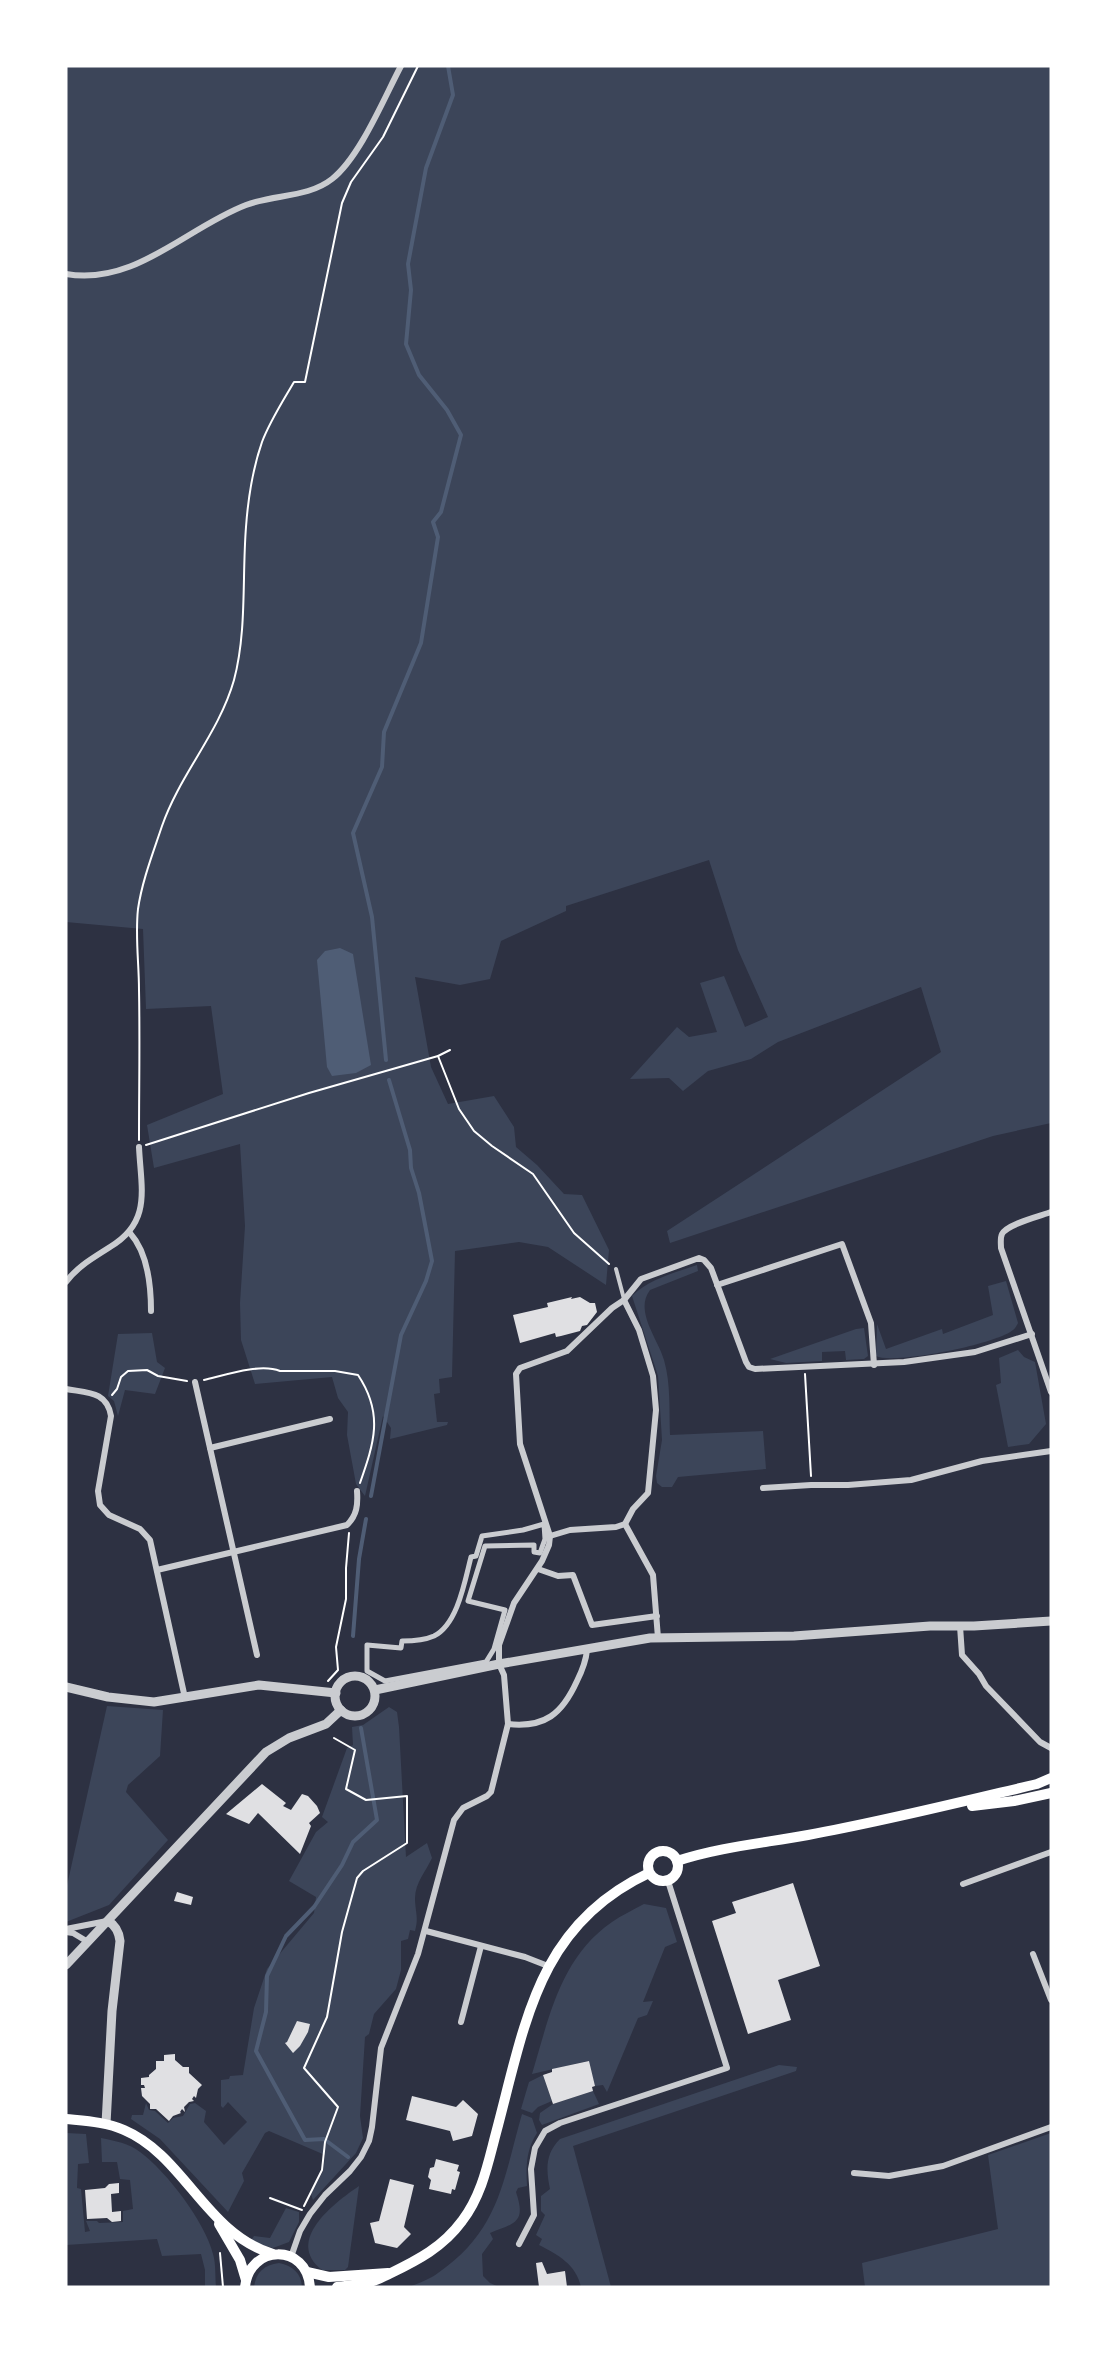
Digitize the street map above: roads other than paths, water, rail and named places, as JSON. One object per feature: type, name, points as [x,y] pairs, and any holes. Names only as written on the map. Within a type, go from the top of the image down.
[{"type":"main road","points":[[677,1861],[709,1852],[927,1811],[1037,1784],[1051,1778]]},
{"type":"main road","points":[[927,1811],[1014,1801],[1051,1793]]},
{"type":"main road","points":[[667,1852],[677,1861],[678,1870],[668,1881],[659,1881],[649,1873],[648,1863],[653,1854],[667,1852]]},
{"type":"main road","points":[[337,2287],[374,2281],[422,2258],[453,2233],[471,2208],[488,2166],[529,2009],[548,1966],[567,1938],[587,1915],[619,1889],[649,1873]]},
{"type":"main road","points":[[66,2120],[106,2124],[125,2130],[145,2141],[166,2160],[212,2214],[243,2241],[273,2254],[291,2257],[307,2272],[329,2277],[391,2273]]},
{"type":"main road","points":[[212,2214],[240,2260],[246,2283]]},
{"type":"main road","points":[[246,2283],[256,2263],[273,2254]]},
{"type":"main road","points":[[307,2272],[310,2287]]},
{"type":"street","points":[[66,274],[94,275],[123,270],[228,212],[270,197],[303,192],[332,180],[352,156],[401,66]]},
{"type":"street","points":[[66,1282],[82,1265],[130,1233],[136,1224],[141,1203],[139,1147]]},
{"type":"street","points":[[1051,1212],[1008,1228],[1002,1233],[1000,1241],[1051,1392]]},
{"type":"street","points":[[130,1233],[144,1254],[151,1311]]},
{"type":"street","points":[[717,1285],[842,1244],[871,1323],[874,1365]]},
{"type":"street","points":[[291,2257],[300,2231],[310,2214],[330,2189],[350,2171],[361,2157],[369,2141],[381,2048],[410,1978],[426,1930],[454,1820],[462,1808],[488,1796],[491,1792],[508,1724],[504,1675],[499,1664],[499,1645],[514,1602],[538,1569],[549,1545],[550,1536],[520,1444],[516,1374],[520,1368],[567,1351],[612,1308],[624,1300],[641,1279],[699,1258],[708,1264],[749,1367],[755,1369],[874,1365],[965,1353],[1032,1334]]},
{"type":"street","points":[[550,1536],[570,1530],[616,1527],[625,1524],[633,1509],[648,1492],[656,1410],[653,1376],[639,1330],[624,1300]]},
{"type":"street","points":[[195,1382],[257,1654]]},
{"type":"street","points":[[66,1389],[97,1395],[106,1401],[111,1416],[98,1491],[100,1504],[110,1515],[146,1534],[150,1540],[185,1698]]},
{"type":"street","points":[[210,1448],[330,1419]]},
{"type":"street","points":[[763,1488],[911,1480],[982,1461],[1051,1451]]},
{"type":"street","points":[[157,1570],[344,1526],[350,1522],[358,1506],[357,1491]]},
{"type":"street","points":[[544,1524],[545,1539],[540,1553],[534,1552],[534,1545],[485,1546],[468,1601],[506,1610],[494,1649],[486,1662],[385,1681],[367,1671],[367,1646],[401,1648],[402,1641],[435,1636],[447,1625],[460,1598],[471,1557],[476,1556],[482,1536],[523,1530],[544,1524]]},
{"type":"street","points":[[625,1524],[653,1575],[658,1638]]},
{"type":"street","points":[[538,1569],[558,1576],[573,1575],[592,1625],[657,1616]]},
{"type":"street","points":[[375,1690],[499,1664],[658,1638],[794,1636],[1051,1621]]},
{"type":"street","points":[[960,1626],[960,1648],[967,1662],[979,1674],[986,1686],[1040,1742],[1051,1748]]},
{"type":"street","points":[[508,1724],[537,1724],[557,1713],[570,1696],[586,1660],[587,1650]]},
{"type":"street","points":[[354,1676],[367,1679],[375,1690],[374,1703],[366,1713],[352,1716],[337,1705],[336,1693],[342,1681],[354,1676]]},
{"type":"street","points":[[66,1686],[108,1697],[154,1702],[259,1685],[274,1685],[307,1692],[336,1693]]},
{"type":"street","points":[[66,1965],[266,1752],[289,1738],[326,1724],[341,1710]]},
{"type":"street","points":[[963,1884],[1051,1852]]},
{"type":"street","points":[[519,2244],[534,2215],[532,2158],[545,2131],[560,2123],[727,2068],[668,1881]]},
{"type":"street","points":[[66,1931],[108,1921],[118,1931],[120,1941],[112,2012],[106,2124]]},
{"type":"street","points":[[426,1930],[525,1957],[548,1966]]},
{"type":"street","points":[[66,1931],[88,1942]]},
{"type":"street","points":[[461,2022],[481,1946]]},
{"type":"street","points":[[1033,1954],[1051,2000]]},
{"type":"street","points":[[854,2173],[889,2176],[943,2166],[1051,2127]]},
{"type":"lane","points":[[616,1269],[624,1300]]},
{"type":"waterway","points":[[386,1060],[372,917],[353,833],[382,767],[384,732],[421,643],[438,537],[433,522],[441,512],[461,435],[447,410],[419,375],[406,344],[411,290],[408,264],[426,168],[453,95],[448,66]]},
{"type":"waterway","points":[[371,1496],[401,1335],[426,1281],[432,1261],[419,1193],[411,1168],[410,1150],[389,1080]]},
{"type":"waterway","points":[[353,1636],[359,1559],[366,1519]]},
{"type":"waterway","points":[[348,2157],[324,2139],[305,2140],[256,2051],[266,2012],[267,1976],[286,1936],[314,1907],[342,1865],[353,1842],[377,1820],[361,1728]]}]
